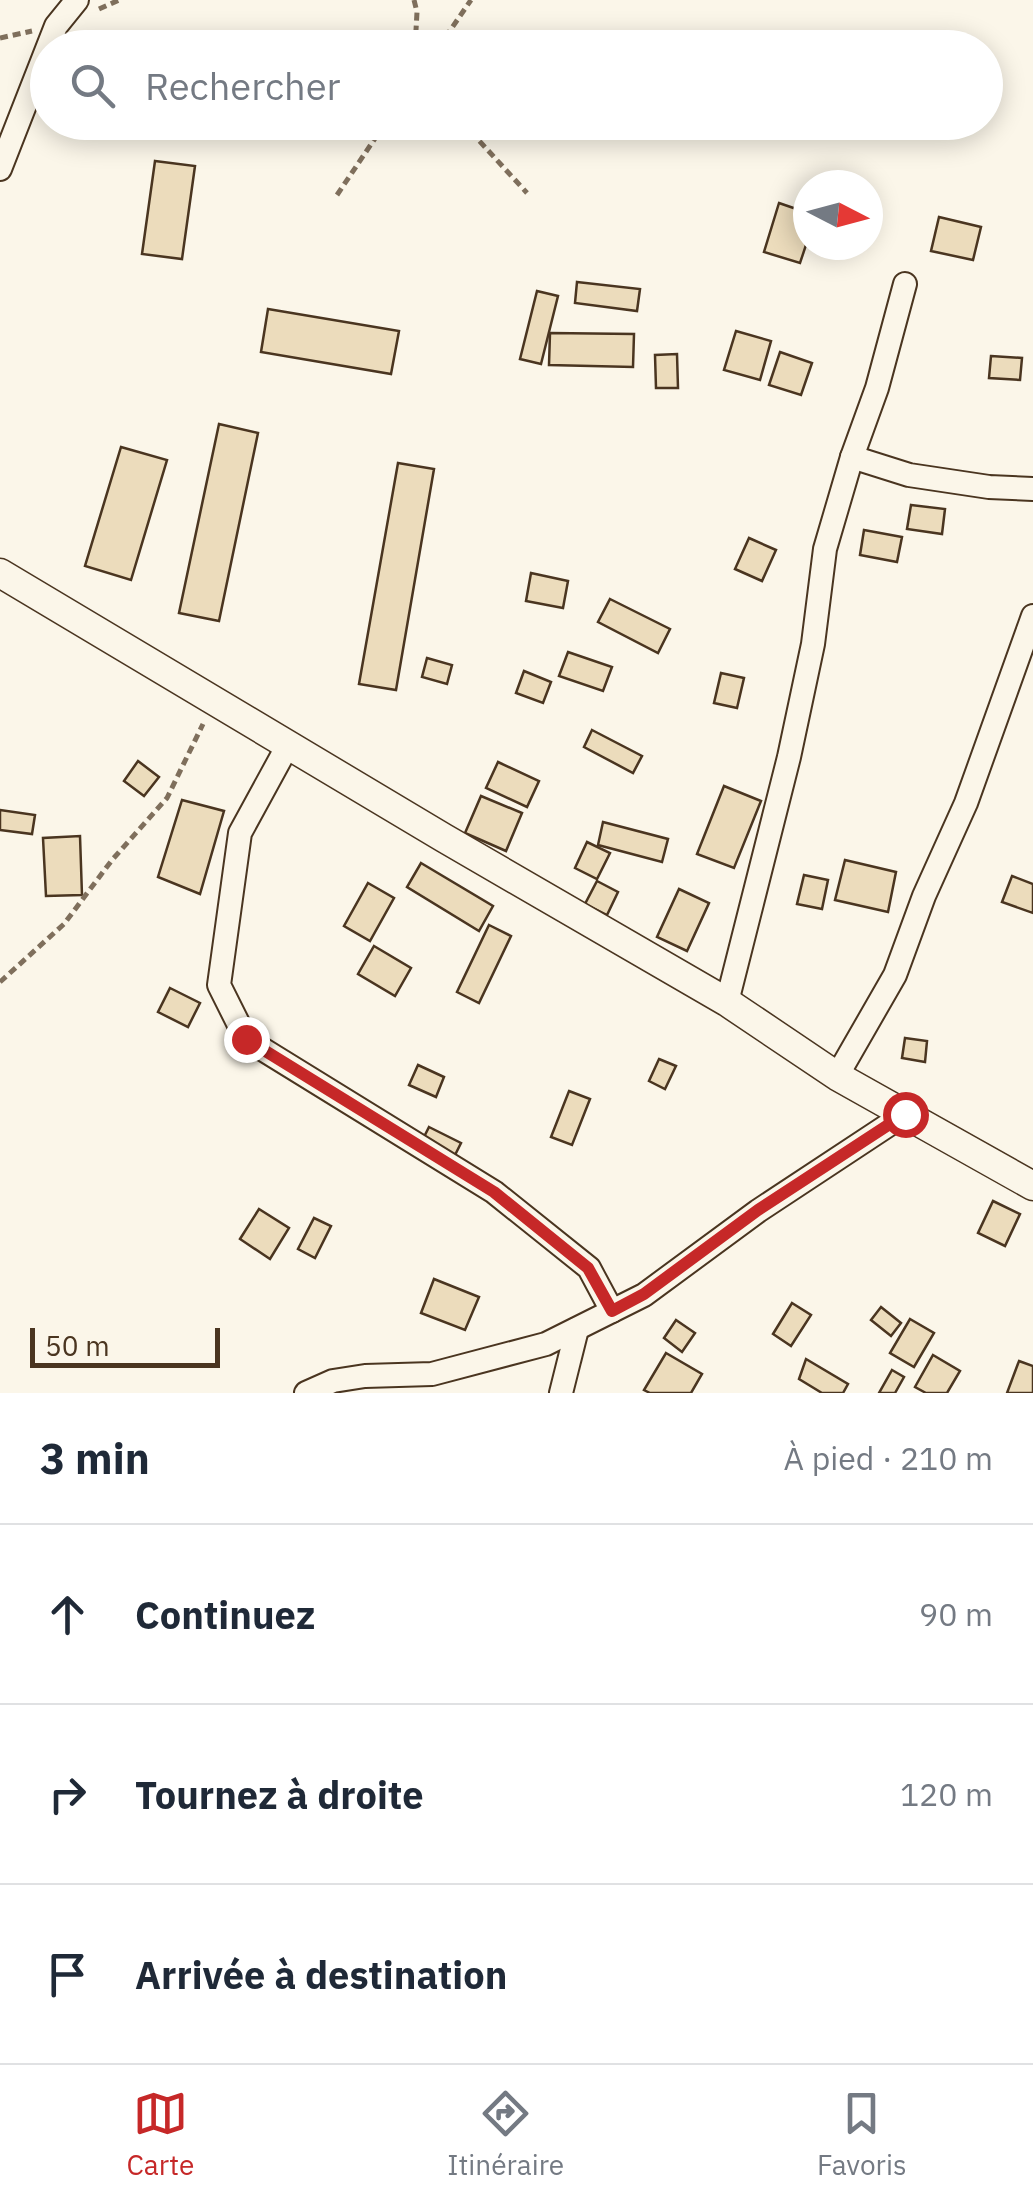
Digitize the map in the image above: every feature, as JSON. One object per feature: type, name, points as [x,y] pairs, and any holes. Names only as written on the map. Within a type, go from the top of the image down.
[{"type":"street","points":[[54,30],[77,0]]},
{"type":"street","points":[[0,169],[30,92]]},
{"type":"street","points":[[727,1002],[789,757],[813,644],[826,549],[905,284]]},
{"type":"street","points":[[852,457],[908,475],[1033,489]]},
{"type":"street","points":[[0,573],[727,1002],[837,1076],[1033,1186]]},
{"type":"street","points":[[837,1076],[895,976],[924,896],[966,803],[1033,616]]},
{"type":"street","points":[[288,745],[240,834],[220,985],[246,1039],[494,1192],[588,1268],[612,1311]]},
{"type":"street","points":[[306,1393],[333,1380],[432,1374],[546,1344],[644,1294],[758,1210],[905,1114]]},
{"type":"street","points":[[561,1393],[577,1329]]},
{"type":"path","points":[[414,0],[416,30]]},
{"type":"path","points":[[451,30],[472,0]]},
{"type":"path","points":[[336,195],[374,140]]},
{"type":"path","points":[[478,140],[527,193]]},
{"type":"path","points":[[0,982],[64,924],[112,860],[167,798],[215,701]]},
{"type":"building","points":[[155,161],[195,166],[182,259],[142,254]]},
{"type":"building","points":[[779,203],[793,208],[793,260],[801,260],[800,263],[764,252]]},
{"type":"building","points":[[939,217],[981,227],[973,260],[931,251]]},
{"type":"building","points":[[577,282],[640,289],[637,311],[575,303]]},
{"type":"building","points":[[537,291],[558,296],[541,364],[520,359]]},
{"type":"building","points":[[268,309],[399,331],[391,374],[261,352]]},
{"type":"building","points":[[736,331],[771,341],[760,380],[724,370]]},
{"type":"building","points":[[550,333],[634,334],[633,367],[549,365]]},
{"type":"building","points":[[780,352],[812,363],[801,395],[769,385]]},
{"type":"building","points":[[677,354],[678,388],[656,388],[655,355]]},
{"type":"building","points":[[991,356],[1022,358],[1020,380],[989,378]]},
{"type":"building","points":[[219,424],[258,433],[219,621],[179,613]]},
{"type":"building","points":[[121,447],[167,460],[131,580],[85,566]]},
{"type":"building","points":[[398,463],[434,469],[396,690],[359,684]]},
{"type":"building","points":[[911,505],[945,509],[942,534],[907,529]]},
{"type":"building","points":[[864,530],[902,537],[897,562],[860,555]]},
{"type":"building","points":[[749,538],[776,550],[762,581],[735,569]]},
{"type":"building","points":[[531,573],[568,581],[563,608],[526,601]]},
{"type":"building","points":[[610,599],[670,629],[658,653],[598,622]]},
{"type":"building","points":[[568,652],[612,667],[603,691],[559,676]]},
{"type":"building","points":[[427,658],[452,665],[447,684],[422,677]]},
{"type":"building","points":[[524,671],[551,682],[543,703],[516,693]]},
{"type":"building","points":[[721,673],[744,678],[737,708],[714,703]]},
{"type":"building","points":[[592,730],[642,756],[633,773],[584,747]]},
{"type":"building","points":[[138,761],[159,777],[144,796],[124,781]]},
{"type":"building","points":[[498,762],[539,781],[527,807],[486,788]]},
{"type":"building","points":[[724,786],[761,801],[734,868],[697,854]]},
{"type":"building","points":[[481,796],[522,813],[506,851],[465,833]]},
{"type":"building","points":[[182,800],[224,811],[200,894],[158,877]]},
{"type":"building","points":[[0,810],[35,815],[32,834],[0,830]]},
{"type":"building","points":[[603,822],[668,839],[662,862],[598,845]]},
{"type":"building","points":[[80,836],[82,895],[46,896],[43,838]]},
{"type":"building","points":[[587,842],[610,853],[597,879],[575,868]]},
{"type":"building","points":[[845,860],[896,872],[888,912],[835,900]]},
{"type":"building","points":[[421,863],[493,906],[479,931],[407,887]]},
{"type":"building","points":[[804,875],[828,880],[822,909],[797,904]]},
{"type":"building","points":[[1012,876],[1033,884],[1033,913],[1002,902]]},
{"type":"building","points":[[597,881],[618,892],[607,915],[585,904]]},
{"type":"building","points":[[368,883],[394,898],[370,941],[344,926]]},
{"type":"building","points":[[679,889],[709,903],[687,951],[657,937]]},
{"type":"building","points":[[489,925],[511,936],[479,1003],[457,992]]},
{"type":"building","points":[[374,946],[411,968],[395,996],[358,974]]},
{"type":"building","points":[[170,988],[200,1003],[188,1027],[158,1012]]},
{"type":"building","points":[[905,1038],[927,1041],[925,1062],[902,1058]]},
{"type":"building","points":[[659,1059],[676,1066],[665,1089],[649,1081]]},
{"type":"building","points":[[418,1065],[444,1077],[436,1097],[409,1085]]},
{"type":"building","points":[[569,1091],[590,1099],[572,1145],[551,1137]]},
{"type":"building","points":[[429,1127],[461,1143],[447,1171],[421,1143]]},
{"type":"building","points":[[993,1201],[1020,1214],[1005,1246],[978,1233]]},
{"type":"building","points":[[259,1209],[289,1228],[270,1259],[240,1239]]},
{"type":"building","points":[[314,1218],[331,1226],[315,1258],[298,1249]]},
{"type":"building","points":[[434,1279],[479,1297],[465,1330],[421,1313]]},
{"type":"building","points":[[792,1303],[811,1315],[791,1346],[773,1334]]},
{"type":"building","points":[[881,1307],[901,1323],[891,1336],[871,1320]]},
{"type":"building","points":[[910,1319],[934,1333],[914,1367],[890,1353]]},
{"type":"building","points":[[676,1320],[695,1333],[682,1352],[664,1338]]},
{"type":"building","points":[[666,1353],[702,1374],[691,1393],[644,1390]]},
{"type":"building","points":[[933,1355],[960,1371],[947,1393],[926,1393],[915,1387]]},
{"type":"building","points":[[806,1359],[848,1384],[843,1393],[822,1393],[799,1379]]},
{"type":"building","points":[[1019,1361],[1033,1366],[1033,1393],[1007,1393]]},
{"type":"building","points":[[892,1370],[904,1377],[895,1393],[879,1393]]},
{"type":"route","points":[[246,1039],[494,1192],[588,1268],[612,1311],[644,1294],[758,1210],[905,1114]]}]
